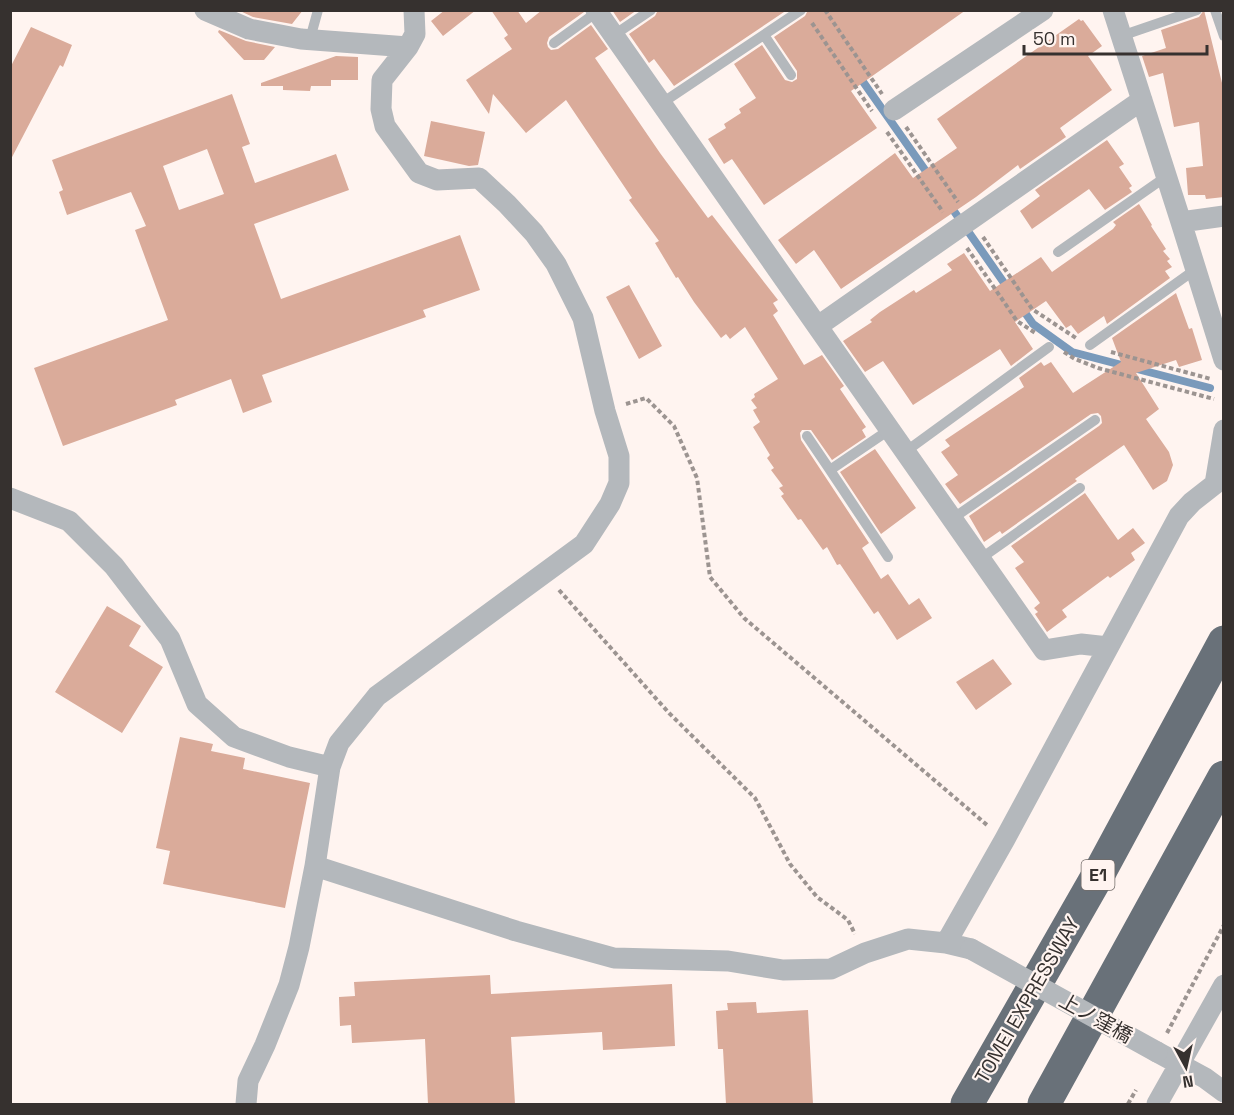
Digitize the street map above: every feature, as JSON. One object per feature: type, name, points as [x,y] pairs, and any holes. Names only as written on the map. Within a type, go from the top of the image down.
[{"type":"highway","name":"TOMEI EXPRESSWAY","points":[[967,1104],[1102,868],[1224,642]]},
{"type":"highway","points":[[1044,1104],[1224,777]]},
{"type":"street","points":[[205,10],[249,28],[310,39],[408,47]]},
{"type":"street","points":[[246,1104],[248,1081],[266,1045],[289,985],[299,947],[315,866],[330,767],[339,743],[377,696],[584,544],[610,504],[619,483],[619,456],[605,411],[583,318],[556,264],[534,233],[479,178],[437,180],[419,173],[385,126],[381,109],[382,80],[408,47],[415,34],[414,10]]},
{"type":"street","points":[[894,110],[1043,10]]},
{"type":"street","points":[[1113,10],[1224,360]]},
{"type":"street","points":[[597,11],[1044,650],[1081,644],[1108,647]]},
{"type":"street","points":[[818,327],[1142,100]]},
{"type":"street","points":[[1181,222],[1224,216]]},
{"type":"street","points":[[946,943],[1005,839],[1179,516],[1192,502],[1219,490],[1224,430]]},
{"type":"street","points":[[10,498],[69,521],[114,566],[170,639],[197,704],[234,738],[289,757],[330,767]]},
{"type":"street","name":"上ノ窪橋","points":[[315,866],[516,931],[614,958],[728,962],[783,970],[831,969],[865,953],[908,939],[946,943],[972,949],[1205,1078],[1224,1092]]},
{"type":"street","points":[[1158,1104],[1224,985]]},
{"type":"lane","points":[[310,39],[318,10]]},
{"type":"lane","points":[[614,35],[651,10]]},
{"type":"lane","points":[[662,103],[801,10]]},
{"type":"lane","points":[[1121,36],[1197,10]]},
{"type":"lane","points":[[1215,10],[1224,36]]},
{"type":"lane","points":[[554,43],[597,11]]},
{"type":"lane","points":[[764,35],[791,75]]},
{"type":"lane","points":[[1058,252],[1167,176]]},
{"type":"lane","points":[[1090,345],[1196,268]]},
{"type":"lane","points":[[904,452],[1049,347]]},
{"type":"lane","points":[[952,519],[1095,420]]},
{"type":"lane","points":[[830,470],[889,430]]},
{"type":"lane","points":[[807,436],[888,557]]},
{"type":"lane","points":[[980,559],[1080,488]]},
{"type":"path","points":[[963,225],[1032,309],[1090,345],[1211,379]]},
{"type":"path","points":[[605,411],[646,398],[674,426],[697,478],[710,578],[744,618],[1005,839]]},
{"type":"path","points":[[549,569],[559,590],[669,713],[755,798],[790,864],[817,897],[848,920],[865,953]]},
{"type":"path","points":[[1128,1104],[1224,925]]},
{"type":"building","points":[[238,10],[303,10],[292,24],[253,17]]},
{"type":"building","points":[[445,10],[476,10],[443,36],[431,21]]},
{"type":"building","points":[[491,10],[517,10],[526,23],[542,10],[583,10],[584,12],[549,37],[548,47],[551,50],[558,49],[591,25],[608,49],[595,58],[708,218],[712,215],[778,300],[773,303],[778,311],[773,315],[804,365],[822,355],[844,386],[840,389],[866,427],[862,430],[866,437],[832,460],[811,430],[802,430],[801,440],[869,543],[862,548],[881,579],[888,574],[909,605],[919,598],[932,618],[897,640],[878,611],[874,614],[840,564],[837,565],[827,547],[823,550],[781,496],[784,494],[779,488],[783,486],[771,470],[774,468],[767,458],[770,455],[753,427],[760,422],[753,410],[757,408],[751,400],[755,397],[754,394],[778,379],[745,327],[730,339],[726,334],[721,338],[678,277],[676,278],[655,243],[659,241],[629,200],[632,198],[566,100],[526,133],[493,94],[489,114],[466,80],[512,49],[504,38],[508,35]]},
{"type":"building","points":[[612,10],[637,10],[620,22]]},
{"type":"building","points":[[658,10],[787,10],[674,86],[654,59],[649,63],[629,34],[655,16]]},
{"type":"building","points":[[808,10],[966,10],[851,91],[877,128],[764,205],[732,159],[724,164],[708,139],[726,128],[724,124],[741,113],[739,109],[756,98],[734,64],[762,45],[785,80],[792,82],[797,79],[797,71],[774,37],[805,16]]},
{"type":"building","points":[[1204,10],[1224,91],[1224,197],[1206,199],[1205,195],[1188,195],[1186,168],[1203,166],[1199,122],[1174,127],[1163,73],[1149,77],[1142,56],[1166,48],[1161,30],[1199,17]]},
{"type":"building","points":[[1079,19],[1083,20],[1102,46],[1088,56],[1112,90],[1060,128],[1066,137],[1020,169],[1018,165],[976,197],[841,289],[814,250],[796,264],[778,240],[895,153],[913,178],[957,148],[937,119]]},
{"type":"building","points":[[31,27],[72,45],[63,67],[60,65],[10,161],[10,68]]},
{"type":"building","points":[[219,30],[246,41],[275,47],[264,60],[244,60],[218,32]]},
{"type":"building","points":[[336,56],[358,57],[358,80],[331,80],[331,86],[311,86],[310,91],[283,90],[283,86],[261,86],[261,83]]},
{"type":"building","points":[[232,94],[250,144],[242,147],[255,183],[336,154],[349,190],[254,224],[281,299],[460,235],[480,290],[423,310],[426,317],[262,375],[272,402],[243,413],[231,379],[175,400],[177,405],[63,446],[34,368],[168,320],[135,230],[146,226],[131,192],[67,215],[59,192],[63,190],[52,160]],"holes":[[[207,149],[224,194],[179,210],[163,166]]]},
{"type":"building","points":[[431,121],[485,132],[478,165],[469,166],[424,156]]},
{"type":"building","points":[[1107,140],[1124,164],[1119,167],[1132,186],[1129,188],[1132,192],[1105,210],[1089,189],[1032,229],[1020,211],[1040,196],[1035,190]]},
{"type":"building","points":[[1139,204],[1166,249],[1163,251],[1170,259],[1167,261],[1172,267],[1165,271],[1170,278],[1107,324],[1104,316],[1078,334],[1071,325],[1066,328],[1046,301],[1015,322],[1033,349],[1011,366],[1000,349],[913,405],[883,361],[865,372],[843,341],[872,322],[870,320],[880,312],[914,290],[916,293],[952,270],[947,264],[964,253],[990,291],[1041,257],[1052,272],[1113,229],[1116,225],[1113,222]]},
{"type":"building","points":[[629,285],[662,346],[639,359],[606,297]]},
{"type":"building","points":[[1176,293],[1189,329],[1192,328],[1202,360],[1179,367],[1176,360],[1136,373],[1159,409],[1146,419],[1169,452],[1173,465],[1167,481],[1153,490],[1124,445],[1002,534],[1000,531],[984,542],[969,516],[1099,426],[1102,423],[1101,416],[1098,413],[1091,414],[960,504],[945,484],[958,475],[941,452],[950,446],[945,440],[1024,387],[1019,378],[1041,362],[1044,366],[1051,362],[1073,393],[1121,362],[1112,338]]},
{"type":"building","points":[[875,449],[916,508],[881,534],[840,472]]},
{"type":"building","points":[[1085,493],[1118,540],[1133,528],[1145,543],[1131,553],[1135,560],[1110,578],[1108,576],[1062,610],[1067,617],[1047,632],[1035,614],[1038,612],[1034,608],[1040,603],[1015,568],[1024,562],[1011,546]]},
{"type":"building","points":[[107,606],[141,626],[129,646],[163,667],[122,733],[55,692]]},
{"type":"building","points":[[993,659],[1012,684],[976,710],[956,682]]},
{"type":"building","points":[[180,737],[213,744],[211,751],[245,758],[243,769],[310,783],[285,908],[163,884],[170,851],[156,848]]},
{"type":"building","points":[[490,975],[491,994],[672,984],[675,1046],[603,1050],[602,1032],[511,1037],[515,1104],[428,1104],[425,1039],[352,1043],[351,1025],[340,1026],[339,997],[355,996],[354,982]]},
{"type":"building","points":[[756,1002],[757,1013],[808,1010],[813,1104],[726,1104],[723,1049],[718,1049],[716,1011],[728,1010],[727,1003]]},
{"type":"waterway","points":[[859,76],[930,177]]},
{"type":"waterway","points":[[949,204],[1009,290]]},
{"type":"waterway","points":[[1021,307],[1033,324],[1072,352],[1210,388]]}]
